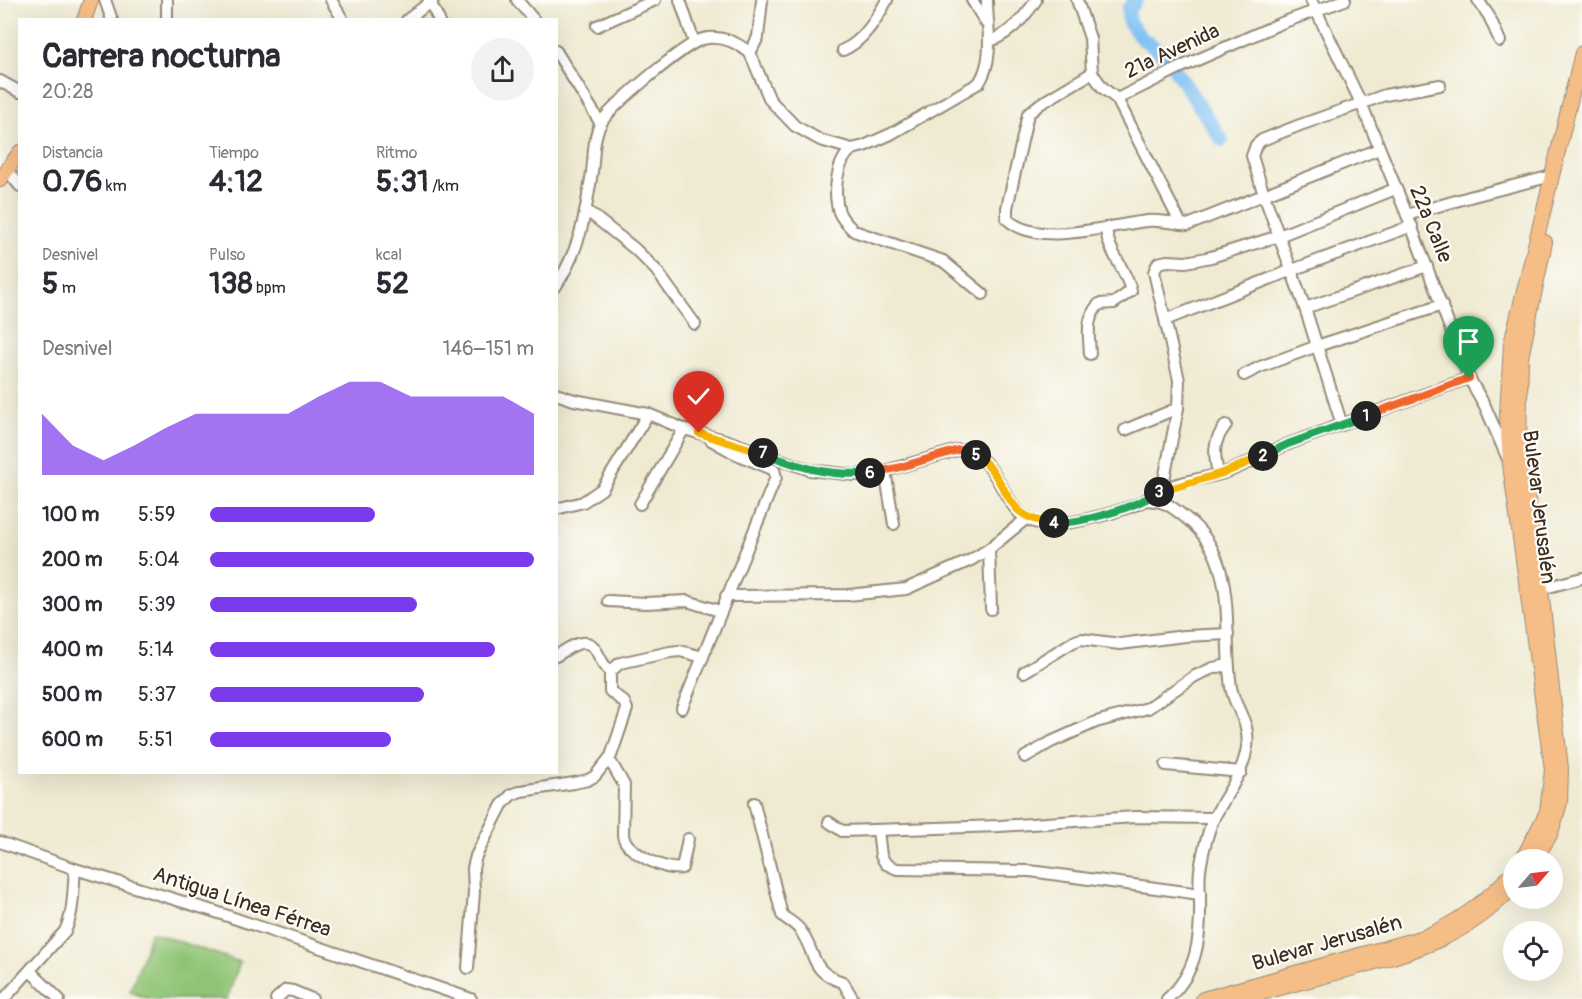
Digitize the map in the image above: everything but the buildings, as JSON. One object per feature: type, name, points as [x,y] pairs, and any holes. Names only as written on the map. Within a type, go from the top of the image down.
[{"type":"main road","points":[[78,18],[84,0]]},
{"type":"main road","points":[[85,18],[91,0]]},
{"type":"main road","name":"Bulevar Jerusalén","points":[[1528,849],[1546,812],[1552,770],[1510,465],[1507,415],[1511,344],[1582,53]]},
{"type":"main road","name":"Bulevar Jerusalén","points":[[1542,849],[1555,820],[1561,787],[1561,769],[1541,589],[1519,438],[1521,357],[1565,155],[1582,90]]},
{"type":"main road","points":[[2,173],[18,145]]},
{"type":"main road","points":[[2,173],[18,154]]},
{"type":"main road","name":"Bulevar Jerusalén","points":[[1203,999],[1424,937],[1452,924],[1478,906],[1503,882]]},
{"type":"main road","name":"Bulevar Jerusalén","points":[[1240,999],[1428,946],[1469,925],[1503,897]]},
{"type":"street","points":[[105,0],[111,18]]},
{"type":"street","points":[[167,0],[167,18]]},
{"type":"street","points":[[331,0],[342,18]]},
{"type":"street","points":[[517,0],[532,18]]},
{"type":"street","points":[[597,26],[655,0]]},
{"type":"street","points":[[680,0],[694,42]]},
{"type":"street","points":[[750,53],[758,37],[762,0]]},
{"type":"street","points":[[843,50],[858,40],[874,21],[887,0]]},
{"type":"street","points":[[972,0],[984,5],[990,41],[985,75],[979,83],[891,134],[852,149],[844,155],[838,176],[837,200],[840,213],[854,231],[943,261],[984,294]]},
{"type":"street","points":[[990,41],[1002,35],[1019,21],[1036,0]]},
{"type":"street","points":[[1077,0],[1090,38],[1092,73],[1103,88],[1117,99],[1181,224]]},
{"type":"street","name":"22a Calle","points":[[1311,0],[1360,103],[1412,226],[1469,378],[1485,406],[1510,465]]},
{"type":"street","name":"21a Avenida","points":[[1117,99],[1176,69],[1279,24],[1345,0]]},
{"type":"street","points":[[1478,0],[1490,16],[1500,41]]},
{"type":"street","points":[[410,18],[431,1],[438,18]]},
{"type":"street","points":[[558,282],[576,251],[586,210],[595,146],[601,124],[617,104],[694,42],[713,37],[736,43],[750,53],[770,100],[795,126],[819,140],[852,149]]},
{"type":"street","points":[[558,54],[601,124]]},
{"type":"street","points":[[1092,73],[1040,104],[1028,114],[1009,200],[1007,219],[1015,226],[1048,232],[1084,232],[1147,221],[1162,220],[1181,224],[1196,222],[1378,149]]},
{"type":"street","points":[[0,81],[18,91]]},
{"type":"street","points":[[1342,425],[1305,308],[1252,156],[1256,145],[1262,140],[1385,95],[1440,85]]},
{"type":"street","points":[[2,173],[18,185]]},
{"type":"street","points":[[1407,215],[1552,176]]},
{"type":"street","points":[[1162,490],[1178,408],[1179,380],[1154,272],[1158,263],[1186,262],[1211,257],[1279,236],[1395,189]]},
{"type":"street","points":[[586,210],[635,249],[656,270],[695,324]]},
{"type":"street","points":[[1165,320],[1412,226]]},
{"type":"street","points":[[1090,354],[1088,324],[1092,312],[1099,304],[1114,303],[1131,291],[1129,280],[1107,242],[1107,229]]},
{"type":"street","points":[[1305,308],[1427,266]]},
{"type":"street","points":[[1244,375],[1317,346],[1442,305]]},
{"type":"street","points":[[558,395],[574,400],[648,414],[684,429],[728,441],[810,470],[854,475],[885,471],[965,450],[994,471],[1015,508],[1028,518],[1047,523],[1077,521],[1136,505],[1162,490],[1218,474],[1288,444],[1469,378]]},
{"type":"street","points":[[1125,430],[1178,408]]},
{"type":"street","points":[[558,508],[583,502],[602,489],[648,414]]},
{"type":"street","points":[[1218,474],[1216,437],[1226,425]]},
{"type":"street","points":[[640,504],[684,429]]},
{"type":"street","points":[[682,708],[776,477],[774,470],[734,453],[699,433]]},
{"type":"street","points":[[885,471],[894,524]]},
{"type":"street","points":[[1146,500],[1168,503],[1190,520],[1204,536],[1215,556],[1223,578],[1227,603],[1228,665],[1232,691],[1248,729],[1248,745],[1241,772],[1214,818],[1201,863],[1199,944],[1191,969],[1167,999]]},
{"type":"street","points":[[726,596],[848,595],[906,589],[940,575],[989,549],[1028,518]]},
{"type":"street","points":[[989,549],[991,609]]},
{"type":"street","points":[[1541,589],[1582,578]]},
{"type":"street","points":[[608,601],[646,603],[687,601],[720,611]]},
{"type":"street","points":[[1024,672],[1072,642],[1081,639],[1120,644],[1185,636],[1228,634]]},
{"type":"street","points":[[558,655],[576,644],[585,642],[594,647],[601,664],[610,672]]},
{"type":"street","points":[[468,968],[474,892],[473,868],[476,856],[502,805],[511,795],[520,791],[588,780],[595,776],[606,763],[611,756],[627,709],[624,702],[610,691],[610,672],[620,663],[680,651],[702,657]]},
{"type":"street","points":[[1025,757],[1051,742],[1096,722],[1148,708],[1195,676],[1213,668],[1228,665]]},
{"type":"street","points":[[606,763],[612,764],[624,785],[623,835],[624,842],[628,846],[652,863],[676,870],[682,868],[688,839]]},
{"type":"street","points":[[1166,765],[1241,772]]},
{"type":"street","points":[[754,803],[782,915],[801,932],[821,972],[831,979],[843,982],[853,999]]},
{"type":"street","points":[[829,822],[842,831],[1000,826],[1135,817],[1214,818]]},
{"type":"street","points":[[878,830],[881,855],[886,864],[897,869],[1030,871],[1200,894]]},
{"type":"street","name":"Antigua Línea Férrea","points":[[0,842],[75,869],[213,910],[471,999]]},
{"type":"street","points":[[4,999],[68,925],[75,869]]},
{"type":"street","points":[[30,971],[59,999]]},
{"type":"street","points":[[276,999],[286,990],[312,999]]},
{"type":"green space","points":[[151,932],[240,962],[227,999],[150,999],[130,992]]},
{"type":"waterway","points":[[1136,0],[1128,9],[1129,22],[1141,38],[1156,48],[1170,62],[1222,140]]},
{"type":"route","points":[[699,433],[810,470],[854,475],[885,471],[965,450],[994,471],[1005,494],[1021,514],[1038,522],[1057,524],[1136,505],[1162,490],[1226,472],[1288,444],[1469,378]]}]
